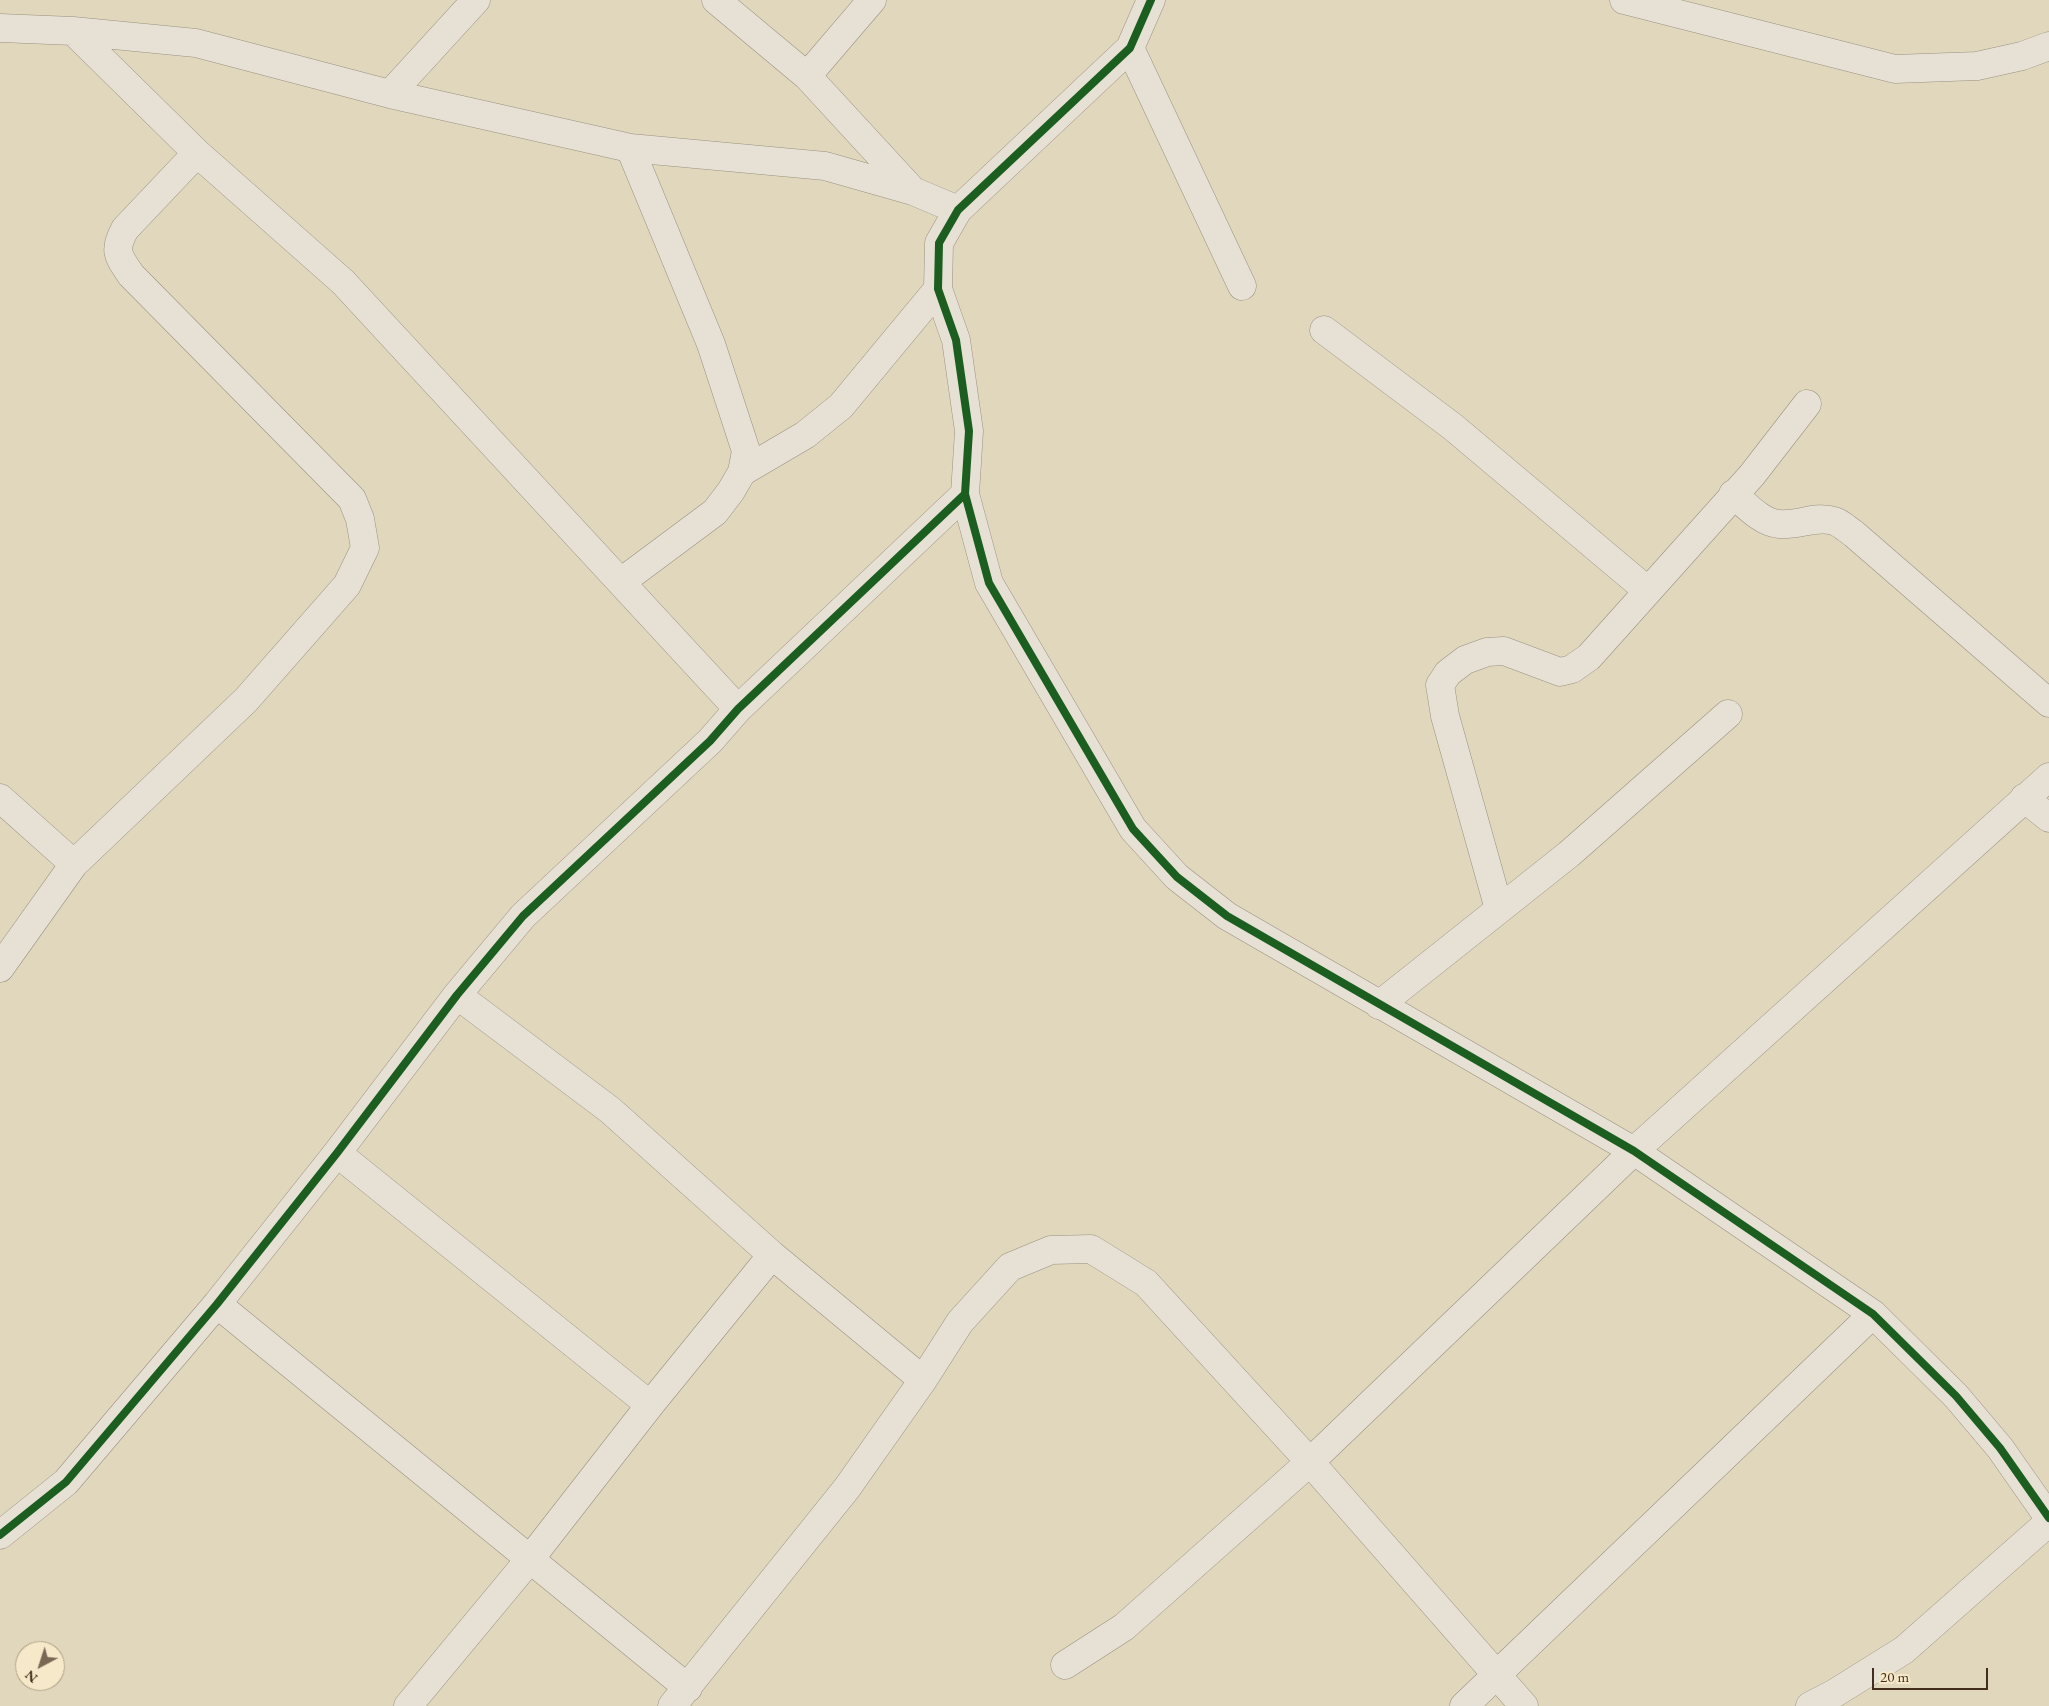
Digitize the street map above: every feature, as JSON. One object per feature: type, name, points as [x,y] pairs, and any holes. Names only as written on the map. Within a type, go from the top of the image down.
[{"type":"street","points":[[390,94],[476,0]]},
{"type":"street","points":[[716,0],[807,76],[914,191]]},
{"type":"street","points":[[807,76],[872,0]]},
{"type":"street","points":[[1151,0],[1130,48],[958,210],[939,244],[938,289],[956,340],[969,432],[965,494],[988,583],[1133,829],[1177,877],[1227,916],[1634,1151],[1873,1314],[1956,1396],[2000,1448],[2049,1518]]},
{"type":"street","points":[[1624,0],[1896,68],[1977,66],[2022,56],[2049,46]]},
{"type":"street","points":[[0,28],[73,31],[196,43],[390,94],[630,148],[825,166],[914,191],[958,210]]},
{"type":"street","points":[[73,31],[197,153],[343,282],[738,709]]},
{"type":"street","points":[[1130,48],[1242,286]]},
{"type":"street","points":[[621,582],[715,512],[731,491],[742,472],[746,451],[712,344],[630,148]]},
{"type":"street","points":[[0,968],[74,864],[246,700],[347,585],[365,548],[360,518],[352,499],[130,275],[118,256],[118,243],[125,229],[197,153]]},
{"type":"street","points":[[742,472],[805,435],[841,406],[938,289]]},
{"type":"street","points":[[1324,330],[1453,427],[1648,591]]},
{"type":"street","points":[[1499,909],[1445,716],[1440,685],[1448,673],[1465,660],[1487,652],[1504,651],[1560,672],[1572,669],[1589,657],[1752,474],[1808,404]]},
{"type":"street","points":[[0,1534],[66,1482],[217,1304],[337,1153],[457,995],[524,916],[710,741],[738,709],[965,494]]},
{"type":"street","points":[[1734,494],[1762,517],[1778,524],[1799,523],[1816,519],[1834,521],[1847,530],[2049,703]]},
{"type":"street","points":[[1379,1005],[1569,854],[1728,714]]},
{"type":"street","points":[[1065,1665],[1124,1627],[1310,1462],[1634,1151],[2049,777]]},
{"type":"street","points":[[0,798],[74,864]]},
{"type":"street","points":[[2024,798],[2049,818]]},
{"type":"street","points":[[457,995],[610,1110],[772,1255],[923,1380]]},
{"type":"street","points":[[337,1153],[650,1405]]},
{"type":"street","points":[[217,1304],[530,1559],[680,1697],[847,1488],[923,1380],[960,1322],[1010,1268],[1051,1250],[1091,1249],[1146,1283],[1310,1462],[1524,1706]]},
{"type":"street","points":[[408,1706],[530,1559],[650,1405],[772,1255]]},
{"type":"street","points":[[1464,1706],[1873,1314]]},
{"type":"street","points":[[1810,1706],[1836,1693],[1904,1650],[2049,1522]]},
{"type":"cycle path","points":[[1151,0],[1130,48],[958,210],[939,243],[938,289],[956,340],[969,431],[965,494],[989,583],[1133,829],[1177,877],[1227,916],[1634,1151],[1873,1314],[1956,1396],[2000,1448],[2049,1518]]},
{"type":"cycle path","points":[[0,1535],[66,1482],[217,1304],[337,1153],[457,995],[523,916],[710,741],[738,709],[965,494]]}]
